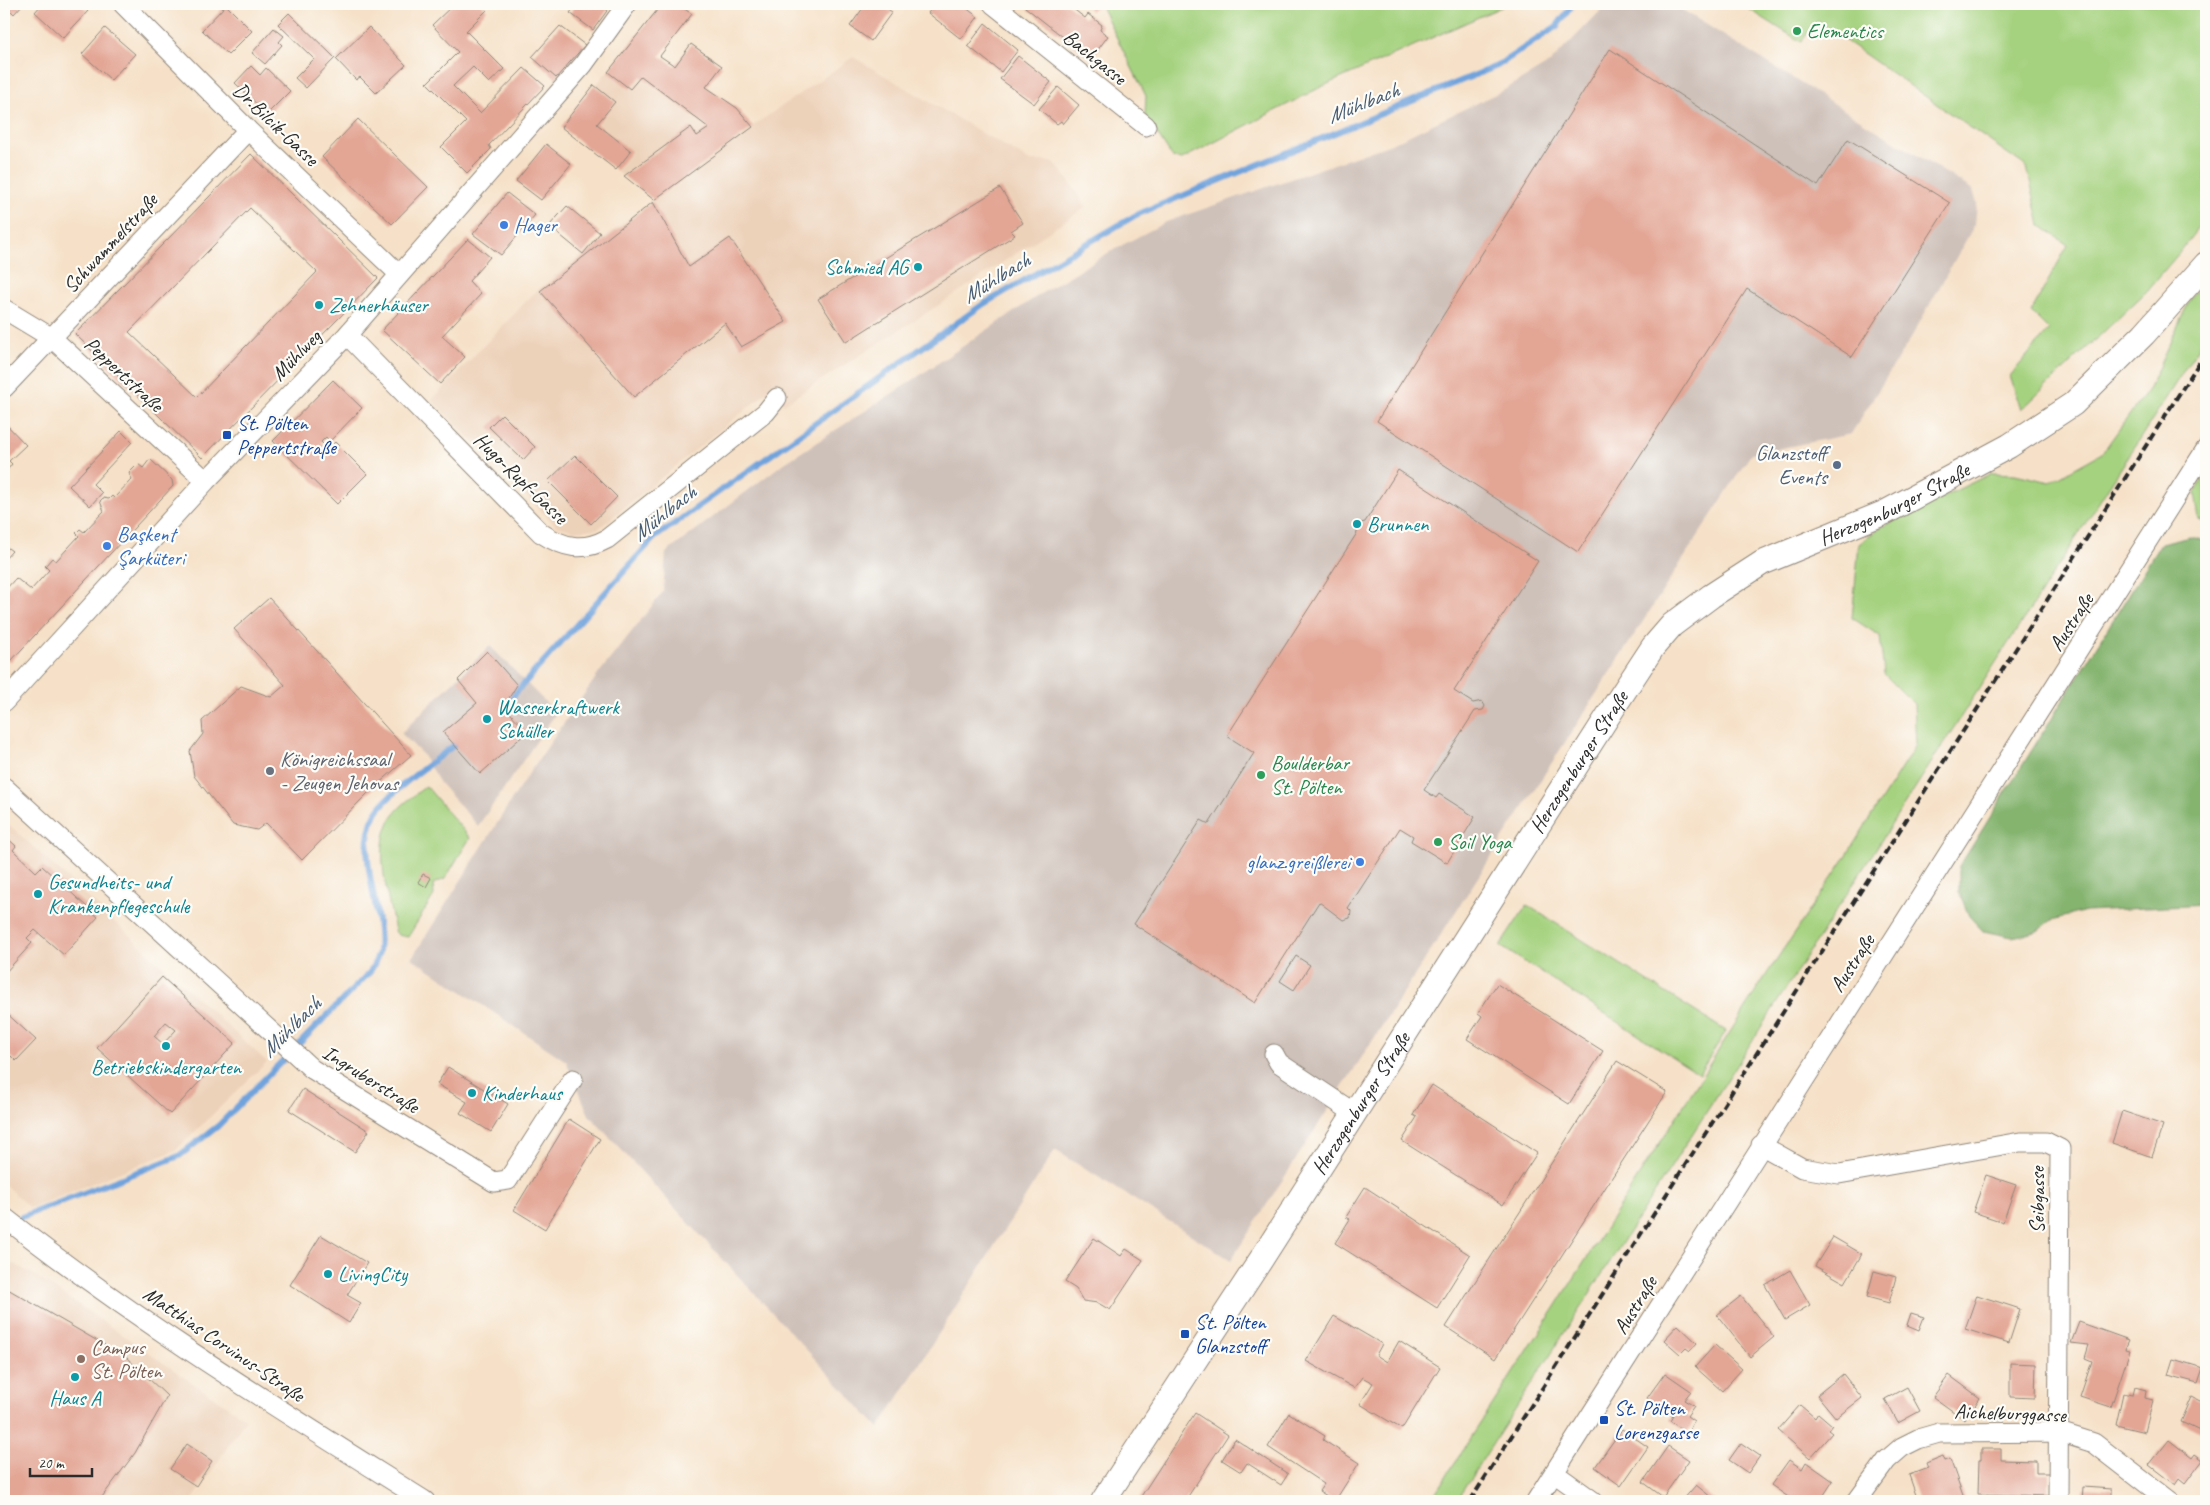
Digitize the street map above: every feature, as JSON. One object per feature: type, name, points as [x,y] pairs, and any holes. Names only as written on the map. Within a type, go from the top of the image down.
[{"type":"street","name":"Dr.Bilcik-Gasse","points":[[124,4],[248,130],[399,274]]},
{"type":"street","name":"Mühlweg","points":[[4,702],[206,481],[347,335],[582,65],[627,4]]},
{"type":"street","name":"Bachgasse","points":[[993,4],[1146,126]]},
{"type":"street","name":"Schwammelstraße","points":[[4,388],[248,130]]},
{"type":"street","name":"Herzogenburger Straße","points":[[1103,1501],[1615,705],[1653,647],[1672,625],[1711,596],[1762,564],[1886,512],[2009,446],[2073,404],[2144,334],[2206,264]]},
{"type":"street","name":"Peppertstraße","points":[[4,309],[52,338],[206,481]]},
{"type":"street","name":"Hugo-Rupf-Gasse","points":[[347,335],[541,533],[566,547],[579,548],[596,545],[608,539],[766,412],[777,398]]},
{"type":"street","name":"Austraße","points":[[1536,1501],[2206,449]]},
{"type":"street","name":"Ingruberstraße","points":[[4,787],[312,1070],[494,1182],[508,1180],[573,1079]]},
{"type":"street","points":[[1274,1054],[1279,1063],[1354,1113]]},
{"type":"street","name":"Seibgasse","points":[[1761,1145],[1802,1168],[1838,1174],[2020,1142],[2046,1142],[2060,1149],[2061,1233],[2057,1303],[2058,1501]]},
{"type":"street","name":"Matthias Corvinus-Straße","points":[[4,1217],[39,1245],[224,1374],[425,1501]]},
{"type":"street","name":"Aichelburggasse","points":[[1856,1501],[1887,1460],[1902,1447],[1918,1440],[1939,1433],[2058,1432],[2094,1443],[2169,1501]]},
{"type":"street","points":[[1554,1473],[1593,1501]]},
{"type":"shaded area","points":[[1607,4],[1673,4],[1973,190],[1977,204],[1975,224],[1912,336],[1851,434],[1751,454],[1231,1260],[1055,1150],[879,1428],[589,1115],[566,1061],[412,958],[525,779],[599,673],[663,592],[666,553],[780,466],[907,384],[1045,291],[1113,250],[1166,222],[1389,145],[1506,89],[1550,63]]},
{"type":"shaded area","points":[[635,38],[737,108],[753,126],[853,57],[1030,161],[1054,163],[1064,174],[1086,207],[945,301],[784,404],[771,389],[598,529],[574,531],[556,526],[432,400],[537,290],[653,200],[561,127]]},
{"type":"shaded area","points":[[490,646],[556,713],[478,826],[440,783],[422,754],[401,733]]},
{"type":"shaded area","points":[[4,820],[267,1062],[176,1150],[30,1208],[4,1184]]},
{"type":"shaded area","name":"Campus St. Pölten","points":[[12,1263],[33,1274],[246,1419],[192,1501],[4,1501],[4,1271]]},
{"type":"green space","points":[[1100,4],[1508,4],[1321,87],[1182,159],[1172,157],[1145,115],[1146,96]]},
{"type":"green space","points":[[1741,4],[2206,4],[2206,217],[2180,252],[2146,292],[2021,410],[2010,376],[2049,330],[2031,312],[2068,245],[2040,225],[2027,167],[1817,21],[1801,42]]},
{"type":"green space","points":[[2206,278],[2206,336],[1456,1501],[1430,1501],[1559,1302],[1770,969],[1843,861],[1916,745],[1914,704],[1884,674],[1880,636],[1852,618],[1859,544],[1879,528],[1992,473],[2015,474],[2050,482],[2102,453],[2149,388],[2191,297]]},
{"type":"green space","points":[[2206,474],[2206,522],[2199,520],[2195,492]]},
{"type":"green space","points":[[2191,536],[2206,540],[2206,905],[2086,911],[2052,920],[2036,932],[2012,937],[1983,931],[1969,916],[1959,892],[1959,867],[2161,543]]},
{"type":"green space","points":[[426,786],[470,838],[445,879],[433,884],[434,895],[408,937],[398,935],[395,931],[386,889],[383,843],[386,829],[395,813]]},
{"type":"green space","points":[[1527,905],[1726,1031],[1699,1074],[1500,946]]},
{"type":"building","points":[[4,4],[23,4],[14,14]]},
{"type":"building","points":[[42,4],[80,4],[88,11],[63,38],[35,12]]},
{"type":"building","points":[[454,4],[481,4],[487,10],[466,31],[504,69],[489,83],[473,67],[453,86],[480,113],[524,68],[545,86],[489,145],[491,149],[467,173],[441,147],[466,122],[427,83],[458,52],[432,25]]},
{"type":"building","points":[[577,4],[612,4],[593,30],[570,13]]},
{"type":"building","points":[[662,4],[677,4],[692,14],[660,56],[675,66],[691,44],[722,66],[706,87],[737,108],[753,127],[654,200],[624,176],[691,127],[697,136],[709,128],[641,76],[630,89],[608,72]]},
{"type":"building","points":[[866,4],[880,4],[892,12],[871,41],[850,26]]},
{"type":"building","points":[[935,4],[961,4],[978,17],[961,39],[928,13]]},
{"type":"building","points":[[1027,4],[1067,4],[1085,18],[1088,14],[1102,25],[1100,30],[1108,36],[1091,59],[1025,7]]},
{"type":"building","points":[[1086,4],[1098,4],[1099,7],[1090,11]]},
{"type":"building","points":[[226,5],[252,31],[228,55],[202,30]]},
{"type":"building","points":[[289,13],[335,58],[306,88],[295,78],[314,59],[278,24]]},
{"type":"building","points":[[985,23],[1018,50],[1001,72],[968,46]]},
{"type":"building","points":[[560,26],[585,45],[556,78],[532,57]]},
{"type":"building","points":[[369,27],[406,65],[376,93],[360,77],[356,80],[336,59]]},
{"type":"building","points":[[105,28],[135,54],[111,80],[82,54]]},
{"type":"building","points":[[274,28],[284,36],[279,42],[282,45],[265,64],[252,53]]},
{"type":"building","points":[[1610,49],[1818,186],[1848,139],[1950,203],[1852,357],[1747,289],[1578,552],[1377,421]]},
{"type":"building","points":[[1018,56],[1051,82],[1034,104],[1000,79]]},
{"type":"building","points":[[251,66],[260,75],[266,68],[290,91],[267,114],[235,83]]},
{"type":"building","points":[[594,85],[615,102],[597,124],[631,151],[616,170],[561,127]]},
{"type":"building","points":[[1058,87],[1079,105],[1063,124],[1061,121],[1057,124],[1039,109]]},
{"type":"building","points":[[358,119],[428,187],[392,224],[322,157]]},
{"type":"building","points":[[546,144],[571,164],[541,200],[516,181]]},
{"type":"building","name":"Zehnerhäuser","points":[[251,154],[378,278],[202,458],[75,334]],"holes":[[[250,208],[317,272],[197,397],[129,332]]]},
{"type":"building","name":"Schmied AG","points":[[1000,188],[1023,223],[1011,231],[1015,235],[846,342],[818,299]]},
{"type":"building","name":"Hager","points":[[507,193],[535,215],[501,255],[473,234]]},
{"type":"building","points":[[653,202],[689,267],[730,238],[786,322],[741,347],[725,323],[634,397],[540,291]]},
{"type":"building","points":[[567,206],[600,233],[583,254],[549,226]]},
{"type":"building","points":[[468,239],[490,257],[469,281],[481,294],[442,336],[465,357],[440,384],[382,330]]},
{"type":"building","points":[[333,380],[362,408],[330,441],[326,437],[321,442],[328,449],[335,442],[367,474],[337,504],[273,441]]},
{"type":"building","points":[[502,414],[535,447],[523,460],[489,427]]},
{"type":"building","points":[[4,422],[26,445],[9,461],[12,464],[8,469],[4,466]]},
{"type":"building","points":[[121,431],[132,442],[93,484],[102,493],[90,506],[69,486]]},
{"type":"building","points":[[575,455],[617,497],[591,524],[548,481]]},
{"type":"building","points":[[150,459],[172,480],[173,486],[10,662],[4,656],[4,591],[16,578],[31,590],[49,570],[45,566],[52,558],[56,561],[79,536],[76,533],[80,529],[84,532],[104,511],[100,501],[103,498],[109,499],[112,496],[114,498],[132,479],[129,473],[138,464],[143,468]]},
{"type":"building","points":[[1398,470],[1538,561],[1454,691],[1473,703],[1482,701],[1485,706],[1483,710],[1475,711],[1424,790],[1436,798],[1439,794],[1475,817],[1447,863],[1411,841],[1413,836],[1400,828],[1348,908],[1351,911],[1350,918],[1343,920],[1319,902],[1255,1003],[1134,924],[1201,820],[1209,824],[1254,753],[1227,736],[1357,533],[1357,524],[1365,522]]},
{"type":"building","points":[[4,545],[12,551],[4,560]]},
{"type":"building","name":"Königreichssaal - Zeugen Jehovas","points":[[269,598],[411,755],[368,793],[302,860],[266,823],[257,830],[233,825],[194,776],[190,751],[203,734],[202,721],[241,686],[271,697],[285,685],[234,629]]},
{"type":"building","name":"Wasserkraftwerk Schüller","points":[[487,651],[517,685],[504,706],[527,732],[480,774],[443,732],[477,703],[458,680]]},
{"type":"building","name":"Gesundheits- und Krankenpflegeschule","points":[[4,835],[16,846],[13,850],[36,872],[42,866],[98,917],[64,955],[35,930],[27,938],[32,943],[4,974]]},
{"type":"building","points":[[423,874],[431,878],[426,887],[418,882]]},
{"type":"building","points":[[1296,956],[1310,965],[1294,990],[1280,981]]},
{"type":"building","name":"Betriebskindergarten","points":[[162,977],[235,1043],[170,1114],[97,1048]],"holes":[[[166,1022],[176,1030],[163,1044],[154,1036]]]},
{"type":"building","points":[[1497,984],[1603,1051],[1569,1104],[1467,1039],[1482,1016],[1478,1013]]},
{"type":"building","points":[[4,1011],[36,1040],[16,1061],[11,1056],[4,1064]]},
{"type":"building","points":[[1617,1061],[1667,1092],[1495,1359],[1446,1327]]},
{"type":"building","name":"Kinderhaus","points":[[448,1067],[508,1104],[491,1132],[460,1113],[467,1102],[437,1084]]},
{"type":"building","points":[[1432,1085],[1537,1153],[1503,1205],[1402,1141],[1417,1117],[1413,1115]]},
{"type":"building","points":[[303,1089],[369,1131],[355,1152],[289,1110]]},
{"type":"building","points":[[2122,1111],[2163,1125],[2152,1157],[2112,1143]]},
{"type":"building","points":[[569,1119],[600,1139],[545,1229],[514,1210]]},
{"type":"building","points":[[1986,1175],[2016,1185],[2003,1222],[1973,1212]]},
{"type":"building","points":[[1365,1187],[1470,1255],[1437,1308],[1335,1243],[1350,1219],[1346,1217]]},
{"type":"building","name":"LivingCity","points":[[321,1235],[367,1263],[347,1295],[361,1303],[349,1323],[290,1285]]},
{"type":"building","points":[[1833,1237],[1862,1254],[1845,1283],[1815,1266]]},
{"type":"building","points":[[1094,1238],[1121,1256],[1126,1249],[1143,1260],[1110,1310],[1098,1303],[1083,1301],[1076,1289],[1065,1282]]},
{"type":"building","points":[[1790,1270],[1810,1305],[1785,1320],[1765,1285]]},
{"type":"building","points":[[1874,1271],[1896,1277],[1889,1303],[1867,1297]]},
{"type":"building","name":"Campus St. Pölten","points":[[6,1288],[127,1358],[167,1396],[135,1453],[99,1501],[4,1501],[4,1291]]},
{"type":"building","points":[[1977,1295],[2020,1309],[2009,1343],[1965,1329]]},
{"type":"building","points":[[1741,1296],[1774,1337],[1750,1357],[1717,1315]]},
{"type":"building","points":[[1911,1313],[1924,1317],[1919,1330],[1907,1325]]},
{"type":"building","points":[[1334,1316],[1382,1344],[1376,1355],[1387,1362],[1399,1341],[1440,1367],[1402,1429],[1360,1404],[1373,1383],[1362,1377],[1354,1388],[1306,1361]]},
{"type":"building","points":[[2079,1322],[2129,1340],[2125,1349],[2130,1350],[2111,1407],[2080,1397],[2092,1361],[2085,1358],[2089,1345],[2071,1343]]},
{"type":"building","points":[[1678,1325],[1697,1343],[1690,1351],[1686,1348],[1680,1354],[1664,1340]]},
{"type":"building","points":[[1715,1345],[1742,1369],[1722,1391],[1695,1367]]},
{"type":"building","points":[[2173,1359],[2203,1368],[2198,1383],[2168,1375]]},
{"type":"building","points":[[2010,1363],[2036,1364],[2035,1398],[2010,1397]]},
{"type":"building","points":[[1665,1373],[1691,1391],[1684,1400],[1694,1406],[1687,1416],[1694,1421],[1687,1433],[1670,1421],[1673,1416],[1647,1398]]},
{"type":"building","points":[[1843,1374],[1862,1398],[1836,1418],[1817,1395]]},
{"type":"building","points":[[1949,1375],[1980,1398],[1965,1420],[1933,1397]]},
{"type":"building","points":[[1907,1387],[1920,1411],[1898,1423],[1885,1399]]},
{"type":"building","points":[[2135,1387],[2146,1390],[2145,1398],[2153,1400],[2145,1432],[2116,1425],[2123,1393],[2133,1395]]},
{"type":"building","points":[[2192,1397],[2206,1404],[2206,1434],[2181,1422]]},
{"type":"building","points":[[1800,1405],[1815,1418],[1818,1413],[1832,1425],[1828,1430],[1832,1433],[1810,1458],[1778,1430]]},
{"type":"building","points":[[1195,1413],[1228,1435],[1185,1501],[1138,1501]]},
{"type":"building","points":[[1289,1413],[1325,1436],[1323,1440],[1359,1463],[1335,1501],[1319,1491],[1324,1484],[1268,1447]]},
{"type":"building","points":[[1622,1429],[1648,1447],[1621,1486],[1595,1467]]},
{"type":"building","points":[[1235,1439],[1288,1474],[1281,1485],[1247,1463],[1241,1472],[1222,1460]]},
{"type":"building","points":[[2169,1440],[2192,1458],[2195,1454],[2203,1460],[2185,1484],[2179,1479],[2175,1485],[2149,1465]]},
{"type":"building","points":[[1741,1443],[1760,1456],[1748,1473],[1729,1460]]},
{"type":"building","points":[[187,1444],[212,1461],[196,1486],[170,1469]]},
{"type":"building","points":[[1668,1446],[1689,1460],[1663,1497],[1643,1482]]},
{"type":"building","points":[[1981,1449],[2001,1449],[2001,1460],[2036,1461],[2036,1473],[2049,1473],[2049,1496],[1978,1494]]},
{"type":"building","points":[[1943,1456],[1945,1461],[1950,1459],[1965,1501],[1918,1501],[1909,1475],[1928,1468],[1926,1463]]},
{"type":"building","points":[[1789,1460],[1802,1469],[1806,1462],[1833,1481],[1820,1501],[1794,1501],[1771,1485]]},
{"type":"building","points":[[1696,1485],[1716,1501],[1682,1501]]},
{"type":"building","points":[[2083,1487],[2112,1489],[2112,1501],[2082,1501]]},
{"type":"waterway","name":"Mühlbach","points":[[511,698],[654,538],[982,305],[1136,215],[1497,66],[1557,26],[1573,4]]},
{"type":"waterway","name":"Mühlbach","points":[[14,1220],[179,1156],[218,1126],[370,972],[379,951],[379,935],[378,918],[368,864],[369,830],[375,815],[389,797],[453,746]]},
{"type":"railway","points":[[1470,1501],[2206,352]]},
{"type":"place","name":"Elementics","points":[[1797,31]]},
{"type":"place","name":"Hager","points":[[504,225]]},
{"type":"place","name":"Schmied AG","points":[[918,267]]},
{"type":"place","name":"Zehnerhäuser","points":[[319,305]]},
{"type":"place","name":"St. Pölten Peppertstraße","points":[[227,435]]},
{"type":"place","name":"Glanzstoff Events","points":[[1837,465]]},
{"type":"place","name":"Brunnen","points":[[1357,524]]},
{"type":"place","name":"Başkent Şarküteri","points":[[107,546]]},
{"type":"place","name":"Wasserkraftwerk Schüller","points":[[487,719]]},
{"type":"place","name":"Königreichssaal - Zeugen Jehovas","points":[[270,771]]},
{"type":"place","name":"Boulderbar St. Pölten","points":[[1261,775]]},
{"type":"place","name":"Soil Yoga","points":[[1438,842]]},
{"type":"place","name":"glanz.greißlerei","points":[[1360,862]]},
{"type":"place","name":"Gesundheits- und Krankenpflegeschule","points":[[38,894]]},
{"type":"place","name":"Betriebskindergarten","points":[[166,1046]]},
{"type":"place","name":"Kinderhaus","points":[[472,1093]]},
{"type":"place","name":"LivingCity","points":[[328,1274]]},
{"type":"place","name":"St. Pölten Glanzstoff","points":[[1185,1334]]},
{"type":"place","name":"Campus St. Pölten","points":[[81,1359]]},
{"type":"place","name":"Haus A","points":[[75,1377]]},
{"type":"place","name":"St. Pölten Lorenzgasse","points":[[1604,1420]]}]
